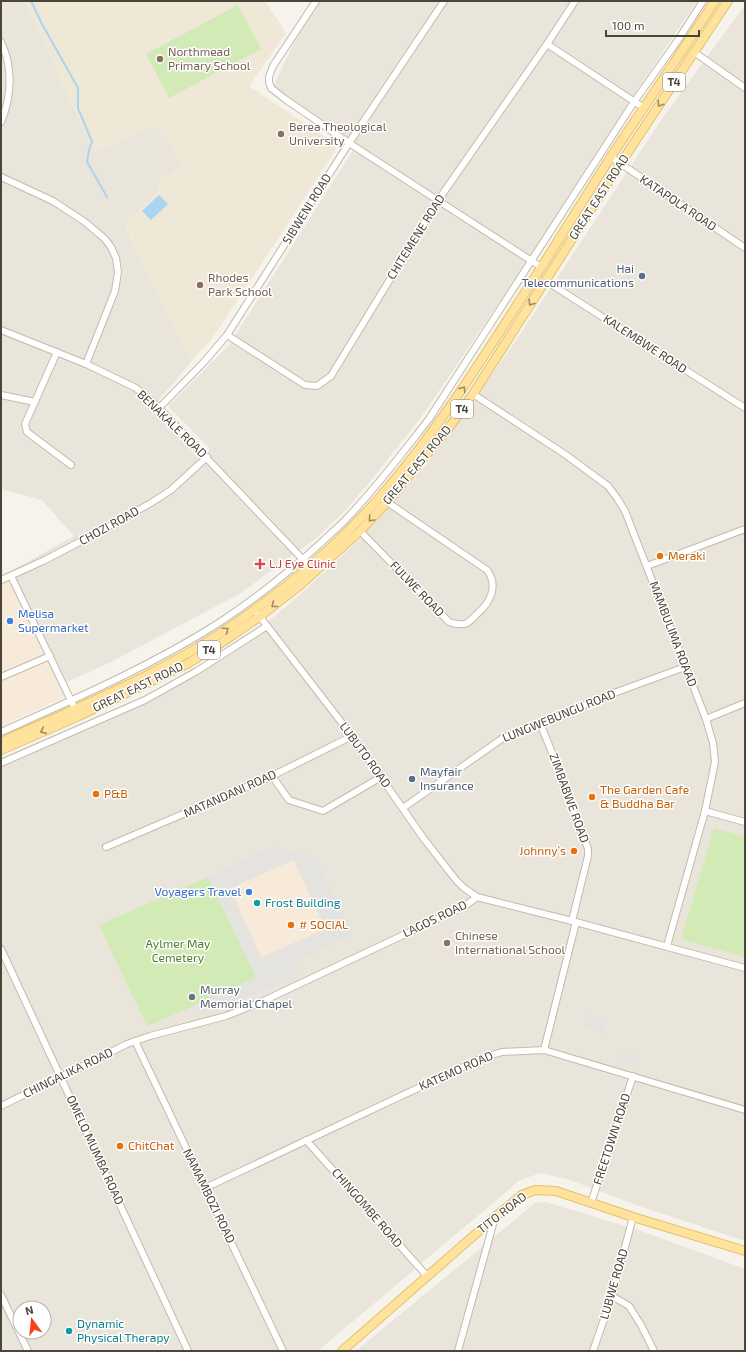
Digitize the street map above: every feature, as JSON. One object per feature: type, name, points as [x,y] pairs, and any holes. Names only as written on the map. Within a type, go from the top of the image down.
[{"type":"main road","name":"GREAT EAST ROAD","points":[[1,742],[77,712],[187,664],[221,643],[257,613],[356,522],[381,495],[436,427],[465,386],[611,158],[715,1]]},
{"type":"main road","name":"GREAT EAST ROAD","points":[[257,613],[300,585],[360,531],[387,502],[448,429],[473,394],[620,164],[728,1]]},
{"type":"main road","name":"GREAT EAST ROAD","points":[[1,750],[77,712]]},
{"type":"main road","name":"TITO ROAD","points":[[342,1351],[495,1217],[522,1196],[535,1190],[556,1191],[745,1252]]},
{"type":"street","points":[[316,1],[273,66],[269,77],[271,88],[349,143],[439,199],[541,267]]},
{"type":"street","name":"SIBWENI ROAD","points":[[159,408],[204,362],[227,335],[349,143],[444,1]]},
{"type":"street","name":"CHITEMENE ROAD","points":[[227,335],[305,385],[317,386],[331,376],[439,199],[548,44],[575,1]]},
{"type":"street","points":[[2,730],[135,670],[217,624],[242,607],[303,560],[348,517],[394,464],[424,425],[634,102],[678,40],[703,1]]},
{"type":"street","points":[[1,42],[9,66],[10,88],[9,97],[1,122]]},
{"type":"street","points":[[548,44],[644,108]]},
{"type":"street","points":[[694,52],[745,88]]},
{"type":"street","name":"KATAPOLA ROAD","points":[[611,158],[745,248]]},
{"type":"street","points":[[1,177],[53,201],[85,222],[105,239],[111,247],[116,258],[118,272],[115,291],[86,364]]},
{"type":"street","name":"KALEMBWE ROAD","points":[[546,281],[745,408]]},
{"type":"street","name":"BENAKALE ROAD","points":[[1,330],[86,364],[139,390],[159,408],[207,457],[309,566]]},
{"type":"street","points":[[57,352],[25,424],[27,432],[71,465]]},
{"type":"street","name":"MAMBULIMA ROAAD","points":[[473,394],[566,455],[608,486],[617,498],[625,511],[647,566],[712,736],[715,755],[713,771],[704,811],[667,946]]},
{"type":"street","points":[[1,395],[35,402]]},
{"type":"street","name":"CHOZI ROAD","points":[[1,580],[89,537],[156,500],[177,486],[207,457]]},
{"type":"street","name":"FULWE ROAD","points":[[360,531],[449,622],[464,624],[471,620],[485,607],[493,583],[487,570],[387,502]]},
{"type":"street","points":[[647,566],[745,529]]},
{"type":"street","points":[[11,576],[77,712]]},
{"type":"street","name":"LUBUTO ROAD","points":[[257,613],[352,736],[424,839],[456,880],[477,897]]},
{"type":"street","points":[[1,763],[156,695],[197,671],[267,626]]},
{"type":"street","points":[[1,677],[50,656]]},
{"type":"street","name":"LUNGWEBUNGU ROAD","points":[[403,808],[503,738],[614,693],[685,667]]},
{"type":"street","points":[[706,719],[745,703]]},
{"type":"street","name":"ZIMBABWE ROAD","points":[[540,723],[588,849],[588,856],[574,921],[544,1050]]},
{"type":"street","name":"MATANDANI ROAD","points":[[106,847],[272,776],[352,736]]},
{"type":"street","points":[[272,776],[289,800],[323,811],[381,777]]},
{"type":"street","points":[[704,811],[745,822]]},
{"type":"street","name":"LAGOS ROAD","points":[[135,1041],[221,1018],[244,1009],[465,906],[477,897],[574,921],[745,968]]},
{"type":"street","name":"OMELO MUMBA ROAD","points":[[1,949],[188,1351]]},
{"type":"street","name":"CHINGALIKA ROAD","points":[[1,1106],[60,1076],[135,1041]]},
{"type":"street","name":"NAMAMBOZI ROAD","points":[[135,1041],[283,1351]]},
{"type":"street","name":"KATEMO ROAD","points":[[205,1188],[491,1054],[516,1050],[544,1050],[745,1110]]},
{"type":"street","name":"FREETOWN ROAD","points":[[591,1203],[633,1076]]},
{"type":"street","name":"CHINGOMBE ROAD","points":[[306,1140],[427,1276]]},
{"type":"street","points":[[458,1351],[495,1217]]},
{"type":"street","name":"LUBWE ROAD","points":[[593,1351],[612,1296],[633,1217]]},
{"type":"street","points":[[1,1295],[28,1351]]},
{"type":"street","points":[[612,1296],[628,1306],[641,1325],[654,1351]]},
{"type":"shaded area","points":[[1,1],[25,1],[94,152],[157,124],[183,164],[157,184],[160,190],[125,225],[191,362],[153,407],[198,458],[195,461],[210,449],[168,406],[229,345],[357,144],[273,86],[297,37],[320,1],[697,1],[625,108],[520,272],[422,416],[343,513],[315,539],[241,593],[111,662],[67,682],[11,571],[74,536],[42,500],[1,489]]},
{"type":"shaded area","points":[[25,1],[265,1],[286,33],[249,86],[333,142],[336,149],[213,337],[191,362],[125,224],[160,190],[157,184],[183,164],[157,124],[94,152]]},
{"type":"shaded area","points":[[745,5],[745,1241],[639,1206],[567,1179],[541,1173],[520,1180],[318,1351],[1,1351],[1,764],[148,697],[248,638],[294,600],[357,542],[428,463],[515,342],[664,116]]},
{"type":"shaded area","points":[[9,572],[66,697],[1,726],[1,576]]},
{"type":"shaded area","points":[[275,846],[317,859],[352,934],[294,962],[300,976],[200,1016],[196,1004],[256,977],[208,877]],"holes":[[[294,860],[325,929],[261,958],[230,888]]]},
{"type":"shaded area","points":[[294,860],[325,929],[261,958],[230,888]]},
{"type":"shaded area","points":[[587,1014],[606,1020],[602,1033],[584,1027]]},
{"type":"shaded area","points":[[620,1051],[640,1057],[637,1065],[617,1060]]},
{"type":"shaded area","points":[[546,1202],[641,1231],[745,1269],[745,1351],[356,1351],[535,1203]]},
{"type":"green space","points":[[238,5],[261,49],[169,98],[146,54]]},
{"type":"green space","points":[[714,828],[745,837],[745,957],[681,939]]},
{"type":"green space","name":"Aylmer May Cemetery","points":[[208,877],[257,979],[147,1026],[99,925]]},
{"type":"water","points":[[159,195],[168,204],[151,220],[142,211]]},
{"type":"waterway","points":[[31,1],[42,24],[78,88],[78,108],[92,142],[87,162],[107,197]]},
{"type":"place","name":"Northmead Primary School","points":[[160,59]]},
{"type":"place","name":"Berea Theological University","points":[[281,134]]},
{"type":"place","name":"Hai Telecommunications","points":[[642,276]]},
{"type":"place","name":"Rhodes Park School","points":[[200,285]]},
{"type":"place","name":"Meraki","points":[[660,556]]},
{"type":"place","name":"L.J Eye Clinic","points":[[260,564]]},
{"type":"place","name":"Melisa Supermarket","points":[[10,621]]},
{"type":"place","name":"Mayfair Insurance","points":[[412,779]]},
{"type":"place","name":"P&B","points":[[96,794]]},
{"type":"place","name":"The Garden Cafe & Buddha Bar","points":[[592,797]]},
{"type":"place","name":"Johnny’s","points":[[574,851]]},
{"type":"place","name":"Voyagers Travel","points":[[249,892]]},
{"type":"place","name":"Frost Building","points":[[257,903]]},
{"type":"place","name":"# SOCIAL","points":[[291,925]]},
{"type":"place","name":"Chinese International School","points":[[447,943]]},
{"type":"place","name":"Murray Memorial Chapel","points":[[192,997]]},
{"type":"place","name":"ChitChat","points":[[120,1146]]},
{"type":"place","name":"Dynamic Physical Therapy","points":[[69,1331]]}]
